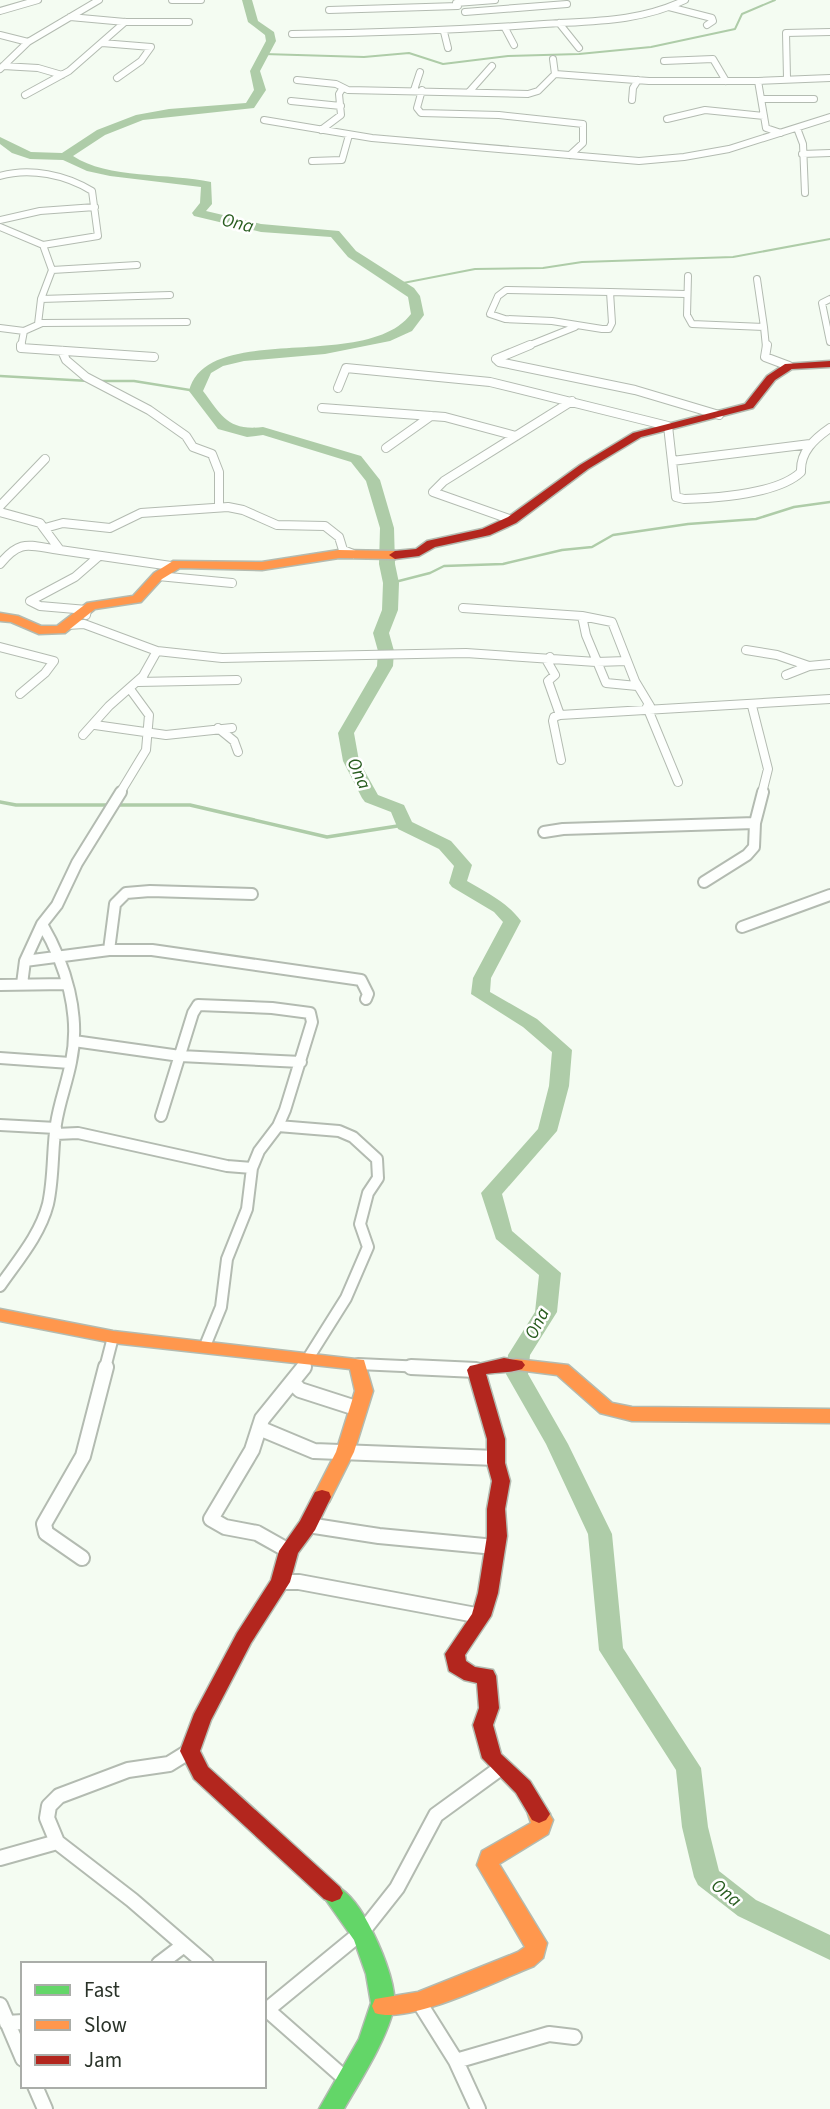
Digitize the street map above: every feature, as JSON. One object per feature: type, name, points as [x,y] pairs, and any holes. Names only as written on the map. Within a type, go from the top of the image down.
[{"type":"street","points":[[0,11],[38,0]]},
{"type":"street","points":[[2,67],[28,42],[99,0]]},
{"type":"street","points":[[172,0],[201,0]]},
{"type":"street","points":[[329,10],[495,0]]},
{"type":"street","points":[[663,0],[672,6],[712,18],[713,21],[707,25]]},
{"type":"street","points":[[292,34],[444,32],[630,18],[685,0]]},
{"type":"street","points":[[456,3],[478,30]]},
{"type":"street","points":[[465,12],[567,4]]},
{"type":"street","points":[[70,17],[125,22],[189,22]]},
{"type":"street","points":[[25,95],[62,75],[125,22]]},
{"type":"street","points":[[559,23],[579,48]]},
{"type":"street","points":[[505,28],[514,45]]},
{"type":"street","points":[[444,32],[449,48]]},
{"type":"street","points":[[787,78],[786,33],[830,33]]},
{"type":"street","points":[[0,35],[28,42]]},
{"type":"street","points":[[102,43],[151,47],[142,61],[117,78]]},
{"type":"street","points":[[553,59],[555,74]]},
{"type":"street","points":[[664,61],[713,59],[726,81]]},
{"type":"street","points":[[469,92],[492,66]]},
{"type":"street","points":[[2,67],[38,68],[62,75]]},
{"type":"street","points":[[414,90],[420,72]]},
{"type":"street","points":[[422,90],[417,108],[421,113],[501,104],[537,91],[555,74],[638,80],[758,82],[787,78],[830,78]]},
{"type":"street","points":[[297,80],[336,84],[342,89],[469,92],[501,104],[583,124],[583,143],[570,155]]},
{"type":"street","points":[[632,100],[633,88],[638,80]]},
{"type":"street","points":[[758,82],[766,128],[781,134]]},
{"type":"street","points":[[321,130],[339,117],[339,94],[342,89]]},
{"type":"street","points":[[762,99],[814,99]]},
{"type":"street","points":[[291,101],[341,106]]},
{"type":"street","points":[[667,119],[705,110],[764,116]]},
{"type":"street","points":[[264,120],[349,135],[607,160],[667,160],[712,153],[830,117]]},
{"type":"street","points":[[797,128],[803,144],[805,193]]},
{"type":"street","points":[[312,161],[342,160],[349,135]]},
{"type":"street","points":[[802,154],[830,153]]},
{"type":"street","points":[[0,176],[19,171],[77,182],[92,191],[98,236],[43,245],[0,228]]},
{"type":"street","points":[[0,220],[40,211],[95,207]]},
{"type":"street","points":[[38,324],[41,299],[52,270],[43,245]]},
{"type":"street","points":[[52,270],[137,265]]},
{"type":"street","points":[[688,276],[685,294],[687,315],[692,324],[764,327]]},
{"type":"street","points":[[757,279],[767,343],[765,357],[789,366],[830,364]]},
{"type":"street","points":[[610,292],[612,323],[609,330],[575,327],[553,321],[522,321],[491,314],[498,296],[506,290],[610,292],[685,294]]},
{"type":"street","points":[[41,299],[170,295]]},
{"type":"street","points":[[830,299],[822,303],[830,342]]},
{"type":"street","points":[[0,328],[24,331],[38,324],[187,321]]},
{"type":"street","points":[[575,327],[496,359],[499,362],[635,390],[719,415]]},
{"type":"street","points":[[24,331],[21,348],[154,357]]},
{"type":"street","points":[[62,351],[64,358],[99,385],[149,410],[186,436],[191,445],[210,453],[216,459],[220,480],[215,498],[219,507]]},
{"type":"street","points":[[0,617],[14,619],[39,630],[60,630],[85,617],[91,606],[138,599],[164,571],[262,566],[354,554],[400,555],[419,552],[431,544],[486,532],[512,520],[616,446],[637,435],[748,406],[771,378],[789,366]]},
{"type":"street","points":[[338,388],[346,368],[490,382],[668,426]]},
{"type":"street","points":[[512,520],[433,492],[444,481],[572,401]]},
{"type":"street","points":[[321,408],[431,416],[516,436]]},
{"type":"street","points":[[386,448],[431,416]]},
{"type":"street","points":[[668,426],[676,497],[685,500],[743,492],[791,481],[801,472],[800,462],[810,444],[830,428]]},
{"type":"street","points":[[672,461],[810,444]]},
{"type":"street","points":[[0,506],[45,459]]},
{"type":"street","points":[[45,528],[63,523],[110,528],[141,513],[236,508],[277,525],[325,526],[339,537],[343,550],[354,554]]},
{"type":"street","points":[[0,512],[33,520],[45,528],[49,541],[60,550]]},
{"type":"street","points":[[0,564],[13,548],[25,545],[97,556],[232,583]]},
{"type":"street","points":[[97,556],[75,577],[30,601],[85,617],[157,651],[222,658],[467,653],[596,662],[627,661]]},
{"type":"street","points":[[463,608],[582,616],[612,622],[625,645],[627,661],[678,782]]},
{"type":"street","points":[[582,616],[596,662],[606,683],[637,686]]},
{"type":"street","points":[[0,647],[54,661],[45,673],[20,694]]},
{"type":"street","points":[[746,650],[777,655],[808,666]]},
{"type":"street","points":[[83,735],[95,725],[111,703],[121,699],[138,682],[153,662],[157,651]]},
{"type":"street","points":[[550,657],[547,661],[555,676],[548,681],[560,715]]},
{"type":"street","points":[[786,675],[808,666],[830,664]]},
{"type":"street","points":[[138,682],[237,680]]},
{"type":"street","points":[[22,984],[25,961],[41,924],[57,905],[77,863],[146,750],[149,715],[130,689]]},
{"type":"street","points":[[561,760],[553,721],[554,717],[560,715],[648,707],[752,706],[830,699]]},
{"type":"street","points":[[704,882],[747,855],[754,846],[755,823],[768,769],[752,706]]},
{"type":"street","points":[[95,725],[166,735],[232,728]]},
{"type":"street","points":[[218,728],[234,741],[238,752]]},
{"type":"street","points":[[544,832],[563,829],[755,823]]},
{"type":"street","points":[[109,950],[116,904],[126,893],[252,894]]},
{"type":"street","points":[[742,927],[830,895]]},
{"type":"street","points":[[0,1286],[32,1240],[44,1214],[53,1180],[56,1131],[74,1041],[66,984],[58,956],[41,924]]},
{"type":"street","points":[[25,961],[109,950],[152,950],[361,980],[368,994],[366,999]]},
{"type":"street","points":[[0,985],[66,984]]},
{"type":"street","points":[[162,1116],[192,1013],[198,1005],[272,1008],[310,1013],[312,1022],[301,1062],[278,1126],[259,1151],[252,1168],[247,1209],[227,1259],[221,1307],[205,1346]]},
{"type":"street","points":[[74,1041],[180,1056],[301,1062]]},
{"type":"street","points":[[0,1058],[70,1063]]},
{"type":"street","points":[[0,1125],[78,1133],[227,1166],[252,1168]]},
{"type":"street","points":[[278,1126],[339,1131],[353,1137],[377,1159],[378,1178],[368,1192],[360,1224],[368,1247],[346,1298],[310,1359],[262,1419],[252,1450],[211,1519],[226,1527],[257,1533],[289,1550]]},
{"type":"street","points":[[0,1315],[113,1337],[358,1364],[476,1370],[505,1364],[562,1369],[606,1408],[632,1414],[830,1416]]},
{"type":"street","points":[[82,1558],[46,1533],[44,1524],[83,1456],[113,1337]]},
{"type":"street","points":[[204,1962],[57,1842],[50,1832],[47,1811],[49,1803],[60,1796],[131,1769],[171,1765],[184,1759],[190,1751],[201,1720],[244,1638],[280,1582],[289,1550],[308,1525],[345,1452],[364,1391],[358,1364]]},
{"type":"street","points":[[383,2006],[419,2002],[526,1959],[535,1951],[536,1942],[488,1865],[490,1857],[541,1828],[542,1820],[523,1787],[492,1758],[482,1725],[489,1708],[486,1676],[471,1674],[456,1665],[455,1654],[481,1616],[488,1593],[501,1481],[496,1458],[496,1438],[476,1370]]},
{"type":"street","points":[[292,1382],[300,1391],[359,1409]]},
{"type":"street","points":[[259,1428],[314,1451],[496,1458]]},
{"type":"street","points":[[308,1525],[379,1536],[495,1547]]},
{"type":"street","points":[[280,1582],[299,1582],[481,1616]]},
{"type":"street","points":[[190,1751],[201,1773],[344,1904],[363,1931],[376,1966],[383,2006],[348,2081],[331,2109]]},
{"type":"street","points":[[348,2081],[266,2008],[363,1931],[397,1888],[436,1815],[502,1767]]},
{"type":"street","points":[[0,1858],[57,1842]]},
{"type":"street","points":[[162,1962],[184,1945]]},
{"type":"street","points":[[419,2002],[456,2061],[478,2109]]},
{"type":"street","points":[[0,2005],[21,2054]]},
{"type":"street","points":[[456,2061],[549,2034],[574,2037]]},
{"type":"street","points":[[36,2088],[45,2109]]},
{"type":"waterway","name":"Ona","points":[[65,156],[101,133],[140,117],[250,106],[260,90],[255,71],[271,41],[270,34],[253,22],[247,0]]},
{"type":"waterway","points":[[264,54],[364,57],[409,53],[443,64],[508,56],[579,54],[651,47],[735,29],[742,14],[775,0]]},
{"type":"waterway","points":[[0,140],[16,151],[30,156],[65,156]]},
{"type":"waterway","name":"Ona","points":[[65,156],[76,163],[110,172],[207,185],[206,204],[198,213],[261,228],[335,234],[352,254],[403,286],[414,296],[418,315],[407,329],[385,339],[325,350],[255,355],[225,361],[203,373],[196,391],[223,426],[247,433],[263,431],[356,459],[373,480],[387,528],[390,610],[381,633],[386,651],[385,666],[346,733],[351,761],[371,798],[398,809],[404,825],[445,845],[463,865],[458,883],[500,908],[512,921],[482,978],[480,994],[530,1023],[562,1050],[559,1086],[547,1131],[491,1193],[503,1234],[550,1273],[546,1312],[519,1355],[517,1374],[557,1444],[600,1534],[611,1650],[688,1768],[695,1827],[707,1877],[747,1908],[830,1948]]},
{"type":"waterway","points":[[398,284],[475,269],[543,268],[582,262],[733,257],[830,239]]},
{"type":"waterway","points":[[0,376],[89,381]]},
{"type":"waterway","points":[[100,381],[134,381],[196,391]]},
{"type":"waterway","points":[[391,583],[430,573],[444,566],[503,564],[562,550],[592,547],[613,535],[688,524],[756,519],[794,507],[830,502]]},
{"type":"waterway","points":[[0,802],[16,805],[110,805]]},
{"type":"waterway","points":[[117,805],[190,805],[327,837],[404,825]]},
{"type":"traffic: fast","points":[[331,2109],[367,2046],[383,2003],[364,1936],[332,1893]]},
{"type":"traffic: slow","points":[[0,617],[14,619],[39,630],[60,630],[91,606],[137,599],[158,576],[177,564],[262,566],[339,554],[395,555]]},
{"type":"traffic: slow","points":[[0,1315],[113,1337],[358,1364],[364,1391],[345,1452],[322,1497]]},
{"type":"traffic: slow","points":[[516,1365],[562,1369],[606,1408],[632,1414],[830,1416]]},
{"type":"traffic: slow","points":[[383,2006],[419,2002],[526,1959],[535,1951],[536,1943],[488,1865],[490,1857],[541,1828],[542,1820],[539,1814]]},
{"type":"traffic: jam","points":[[395,555],[419,552],[431,544],[486,532],[512,520],[584,467],[637,435],[749,406],[771,378],[789,366],[830,364]]},
{"type":"traffic: jam","points":[[516,1365],[504,1364],[476,1370],[496,1439],[496,1463],[501,1481],[496,1509],[497,1536],[488,1593],[481,1616],[455,1654],[456,1665],[471,1674],[486,1676],[489,1708],[483,1725],[492,1758],[523,1787],[539,1814]]},
{"type":"traffic: jam","points":[[322,1497],[308,1525],[289,1551],[280,1582],[244,1638],[201,1720],[190,1751],[201,1773],[332,1893]]}]
